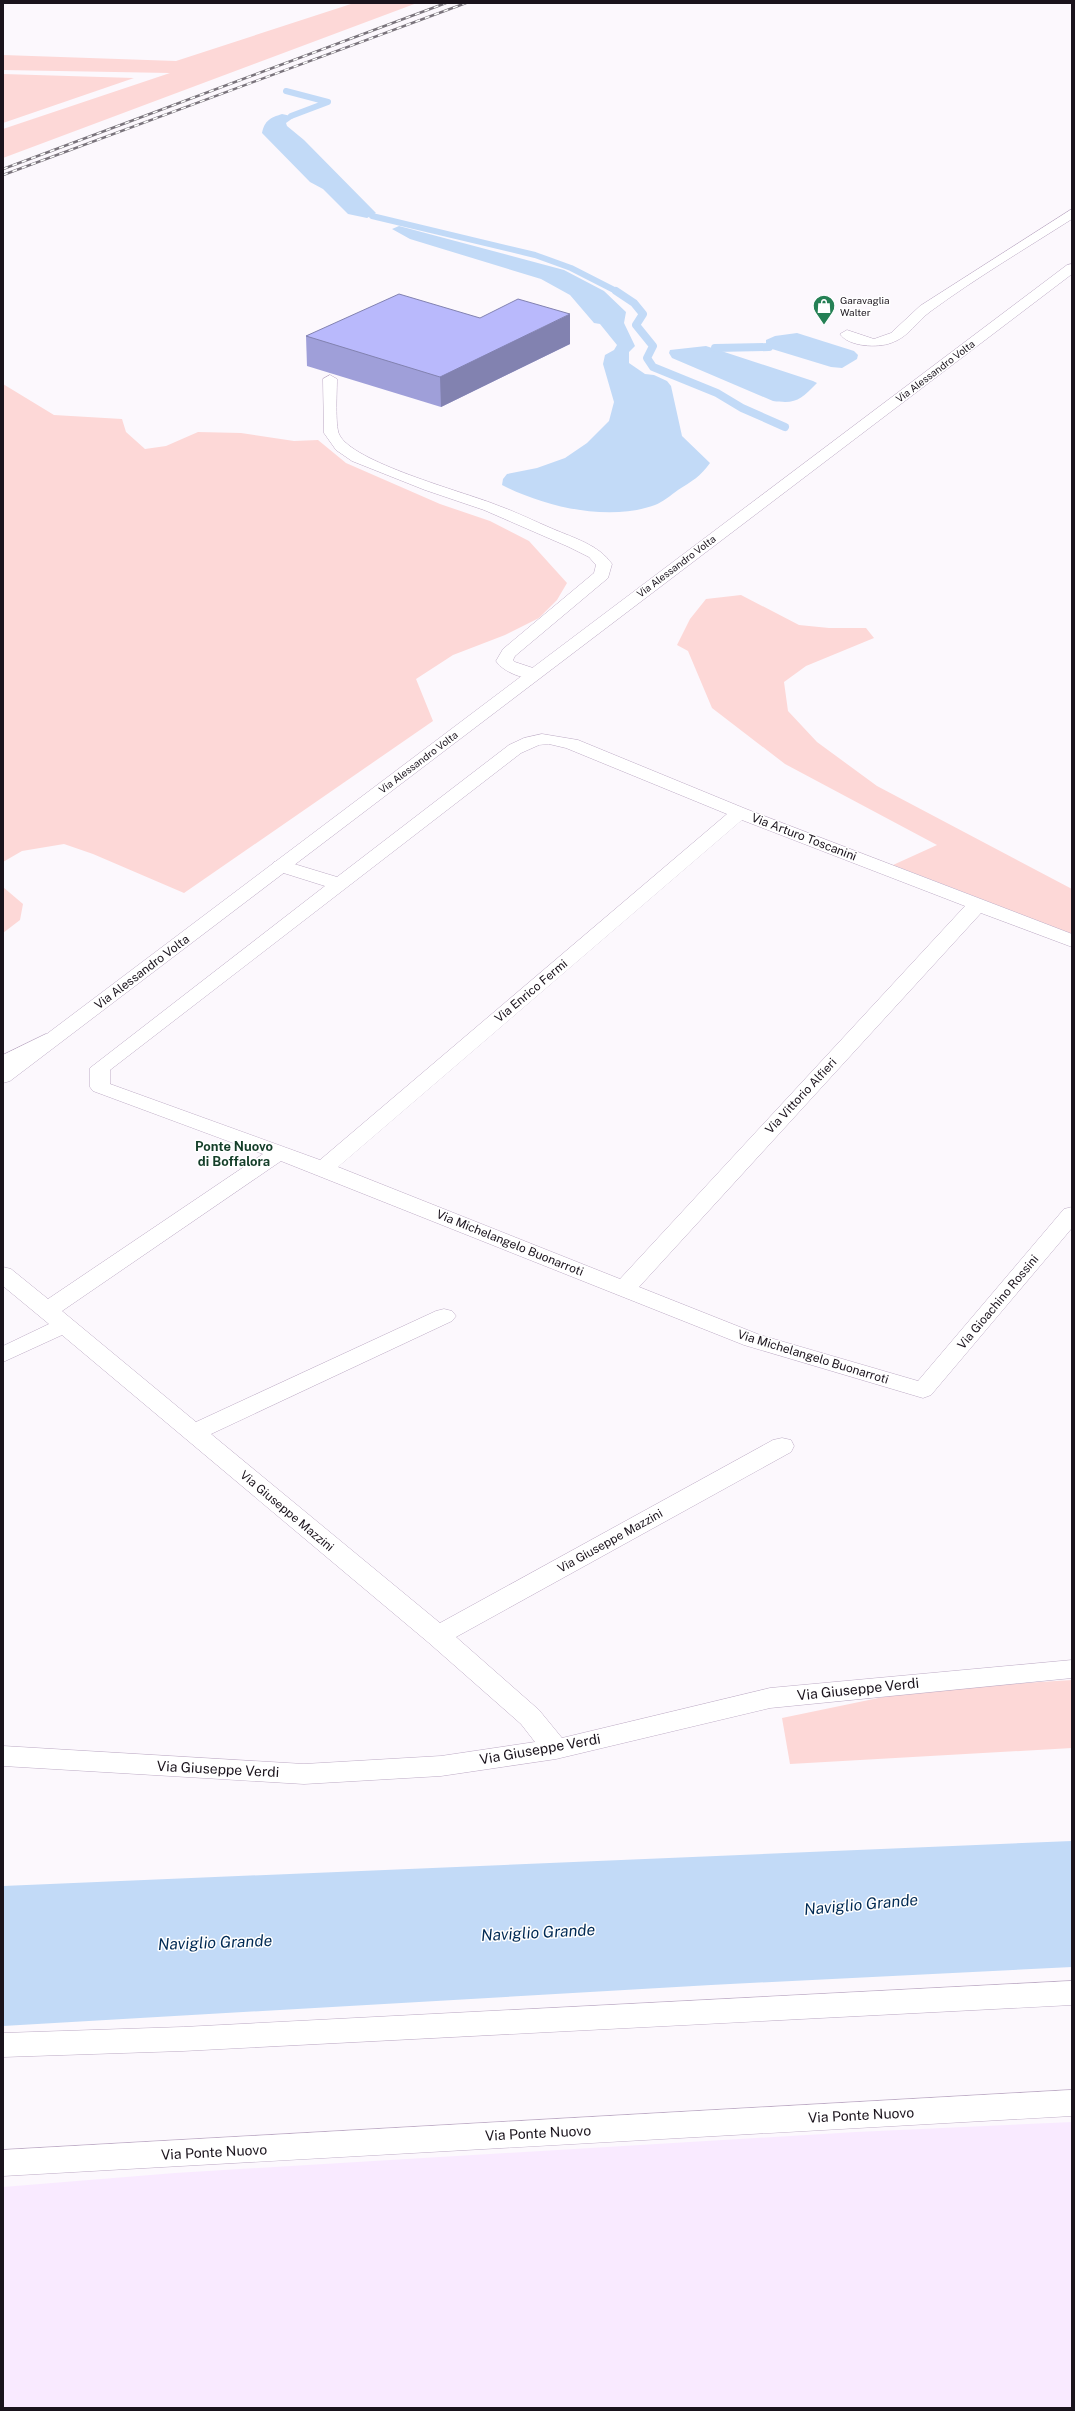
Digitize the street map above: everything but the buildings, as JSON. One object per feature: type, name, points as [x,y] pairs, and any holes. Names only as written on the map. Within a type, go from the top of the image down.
[{"type":"street","points":[[846,334],[872,343],[886,341],[912,324],[925,309],[1072,213]]},
{"type":"street","name":"Via Alessandro Volta","points":[[3,1077],[533,674],[1072,268]]},
{"type":"street","points":[[330,379],[331,433],[341,447],[357,458],[430,487],[489,507],[595,554],[604,564],[602,575],[509,654],[504,661],[509,666],[533,674]]},
{"type":"street","name":"Via Arturo Toscanini","points":[[340,884],[515,749],[536,738],[554,738],[740,813],[1072,940]]},
{"type":"street","name":"Via Enrico Fermi","points":[[323,1169],[740,813]]},
{"type":"street","points":[[281,866],[340,884]]},
{"type":"street","name":"Via Michelangelo Buonarroti","points":[[340,884],[100,1068],[100,1087],[323,1169],[752,1340],[923,1390]]},
{"type":"street","name":"Via Vittorio Alfieri","points":[[624,1288],[978,904]]},
{"type":"street","points":[[3,1063],[68,1028]]},
{"type":"street","points":[[3,1355],[279,1153]]},
{"type":"street","name":"Via Gioachino Rossini","points":[[923,1390],[1072,1214]]},
{"type":"street","name":"Via Giuseppe Mazzini","points":[[3,1274],[192,1433],[438,1636],[530,1717],[556,1749]]},
{"type":"street","points":[[192,1433],[444,1316]]},
{"type":"street","name":"Via Giuseppe Mazzini","points":[[438,1636],[782,1446]]},
{"type":"street","name":"Via Giuseppe Verdi","points":[[3,1756],[304,1774],[441,1766],[556,1749],[770,1698],[1072,1669]]},
{"type":"street","points":[[3,2045],[183,2039],[1072,1993]]},
{"type":"street","name":"Via Ponte Nuovo","points":[[3,2163],[1072,2103]]},
{"type":"shaded area","points":[[354,3],[417,3],[3,158],[3,129],[170,73],[3,70],[3,55],[176,61]]},
{"type":"shaded area","points":[[3,74],[134,78],[3,123]]},
{"type":"shaded area","points":[[3,384],[54,415],[122,419],[126,432],[145,449],[166,446],[198,432],[241,433],[294,441],[318,440],[346,463],[440,504],[490,521],[529,541],[567,583],[557,600],[539,618],[505,635],[453,655],[416,679],[433,721],[184,893],[93,854],[64,844],[22,851],[3,862]]},
{"type":"shaded area","points":[[741,595],[799,625],[829,628],[866,628],[874,638],[806,666],[784,682],[788,711],[817,742],[877,786],[1072,889],[1072,934],[893,865],[937,845],[785,764],[712,708],[688,651],[677,645],[690,619],[706,599]]},
{"type":"shaded area","points":[[3,887],[23,904],[20,920],[3,933]]},
{"type":"shaded area","points":[[1072,1680],[1072,1748],[790,1764],[782,1718],[917,1690]]},
{"type":"shaded area","points":[[1072,2122],[1072,2408],[3,2408],[3,2187],[175,2173],[856,2132]]},
{"type":"water","points":[[282,114],[293,118],[286,123],[287,126],[304,140],[376,213],[367,218],[348,214],[323,189],[310,182],[262,133],[266,122]]},
{"type":"water","points":[[399,226],[564,270],[604,291],[626,312],[624,323],[635,346],[629,352],[629,363],[645,374],[654,375],[667,381],[671,386],[682,436],[710,463],[707,468],[696,478],[658,504],[637,510],[618,512],[577,510],[538,500],[502,485],[503,479],[507,474],[537,468],[565,458],[587,443],[609,421],[614,402],[603,364],[605,355],[614,350],[617,345],[600,324],[594,323],[570,295],[541,279],[410,239],[392,229]]},
{"type":"water","points":[[797,333],[854,351],[858,355],[857,359],[842,368],[831,367],[772,349],[766,344],[766,340],[775,336]]},
{"type":"water","points":[[706,346],[817,383],[798,400],[788,402],[773,401],[672,358],[669,353],[670,350]]},
{"type":"water","name":"Naviglio Grande","points":[[1072,1841],[1072,1967],[711,1985],[3,2026],[3,1886]]},
{"type":"waterway","points":[[286,91],[328,102],[291,116]]},
{"type":"waterway","points":[[372,216],[535,255],[571,268],[618,292]]},
{"type":"waterway","points":[[616,291],[634,303],[643,314],[636,325],[653,346],[647,358],[653,367],[717,393],[742,408],[785,427]]},
{"type":"waterway","points":[[715,348],[769,347]]},
{"type":"railway","points":[[3,169],[446,3]]},
{"type":"railway","points":[[3,175],[466,3]]},
{"type":"place","name":"Garavaglia Walter","points":[[824,326]]},
{"type":"district","name":"Ponte Nuovo di Boffalora","points":[[234,1154]]}]
